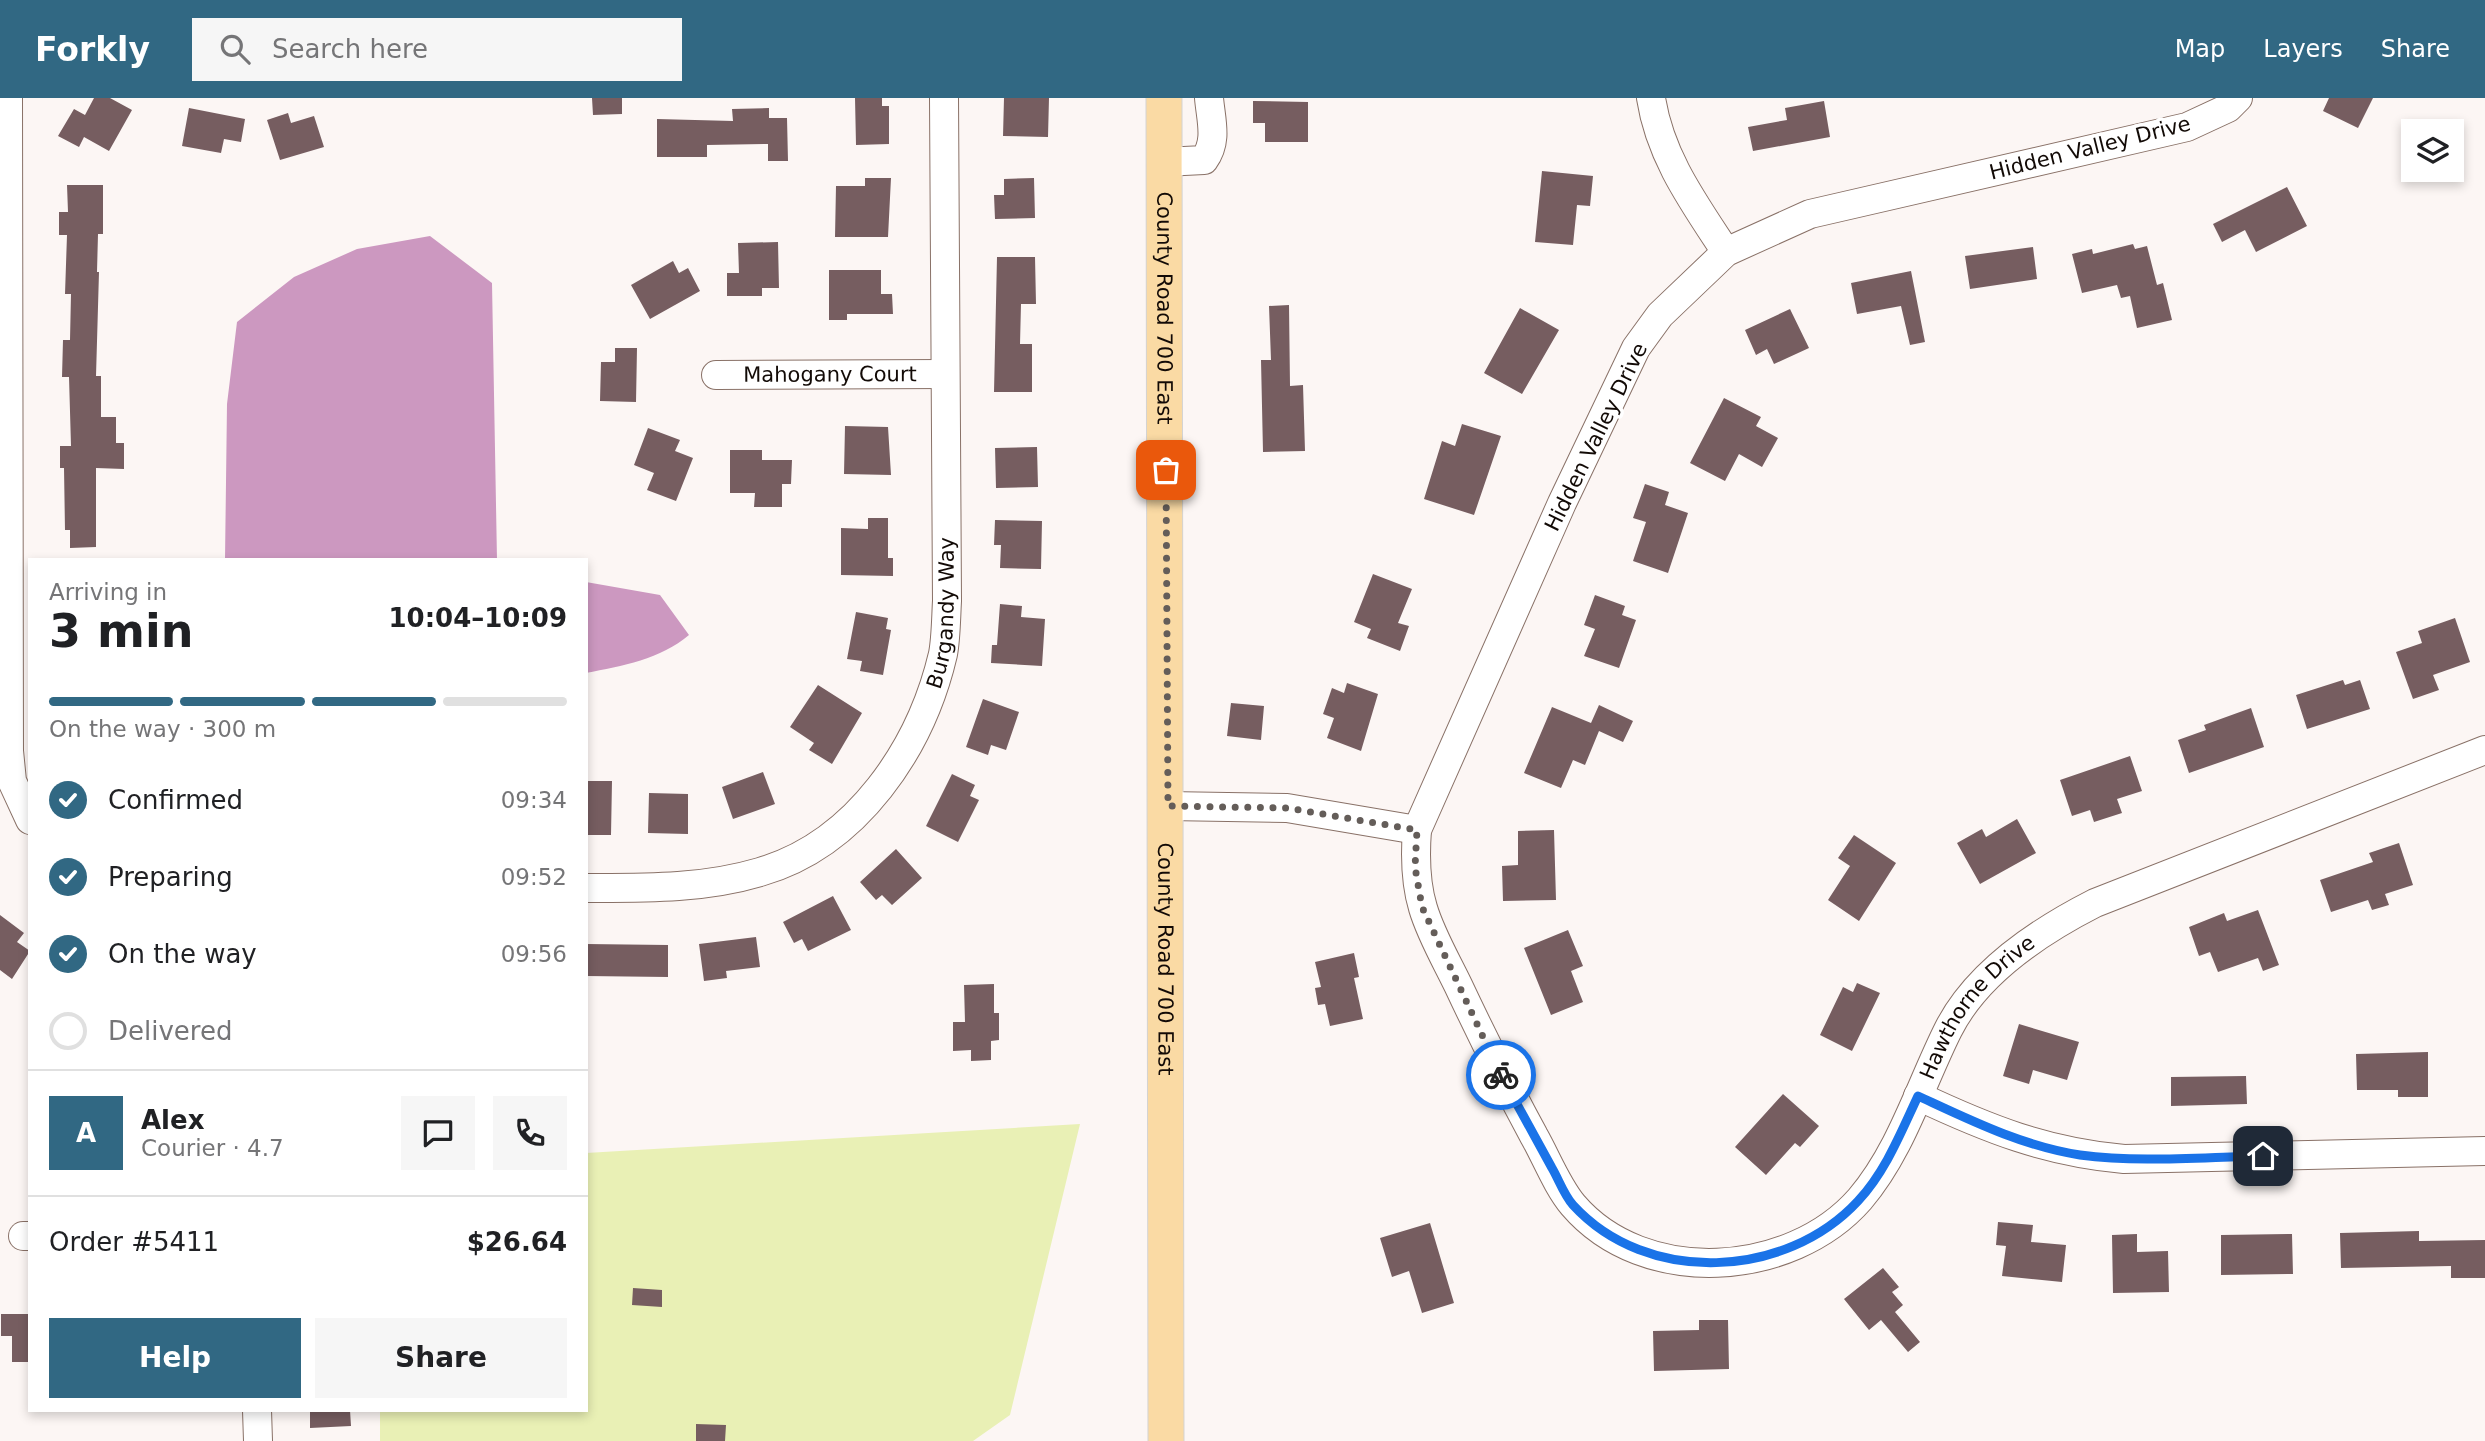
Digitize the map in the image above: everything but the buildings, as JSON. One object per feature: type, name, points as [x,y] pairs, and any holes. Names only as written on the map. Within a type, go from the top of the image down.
[{"type":"main road","name":"County Road 700 East","points":[[1164,98],[1168,806],[1166,1441]]},
{"type":"street","points":[[8,98],[4,509],[9,751],[12,781],[28,816]]},
{"type":"street","name":"Burgandy Way","points":[[588,888],[703,884],[780,865],[845,822],[895,769],[929,703],[943,653],[947,601],[944,98]]},
{"type":"street","points":[[1164,162],[1204,160],[1212,149],[1209,98]]},
{"type":"street","points":[[1651,98],[1662,143],[1676,175],[1726,252]]},
{"type":"street","name":"Hidden Valley Drive","points":[[1417,830],[1534,564],[1636,348],[1660,316],[1726,252],[1810,214],[2187,127],[2228,108],[2238,98]]},
{"type":"street","name":"Mahogany Court","points":[[716,375],[945,374]]},
{"type":"street","name":"Hawthorne Drive","points":[[1417,830],[1415,867],[1422,907],[1498,1070],[1572,1204],[1622,1240],[1656,1255],[1705,1263],[1754,1259],[1800,1244],[1841,1218],[1874,1182],[1950,1027],[1969,1000],[2014,954],[2067,917],[2095,903],[2485,750]]},
{"type":"street","points":[[1168,806],[1287,808],[1417,830]]},
{"type":"street","points":[[1918,1096],[1989,1130],[2078,1155],[2124,1159],[2485,1151]]},
{"type":"street","points":[[257,1412],[258,1441]]},
{"type":"green space","points":[[1080,1124],[1010,1415],[973,1441],[380,1441],[380,1412],[588,1412],[588,1153]]},
{"type":"shaded area","points":[[430,236],[492,283],[497,558],[225,558],[227,404],[237,322],[294,277],[357,249]]},
{"type":"shaded area","points":[[588,582],[660,595],[689,635],[654,656],[588,673]]},
{"type":"way so far","points":[[1166,470],[1168,806],[1287,808],[1417,830],[1415,867],[1422,907],[1501,1075]]},
{"type":"route","points":[[1501,1075],[1572,1204],[1611,1234],[1633,1246],[1680,1261],[1730,1263],[1754,1259],[1778,1253],[1821,1232],[1841,1218],[1874,1182],[1918,1096],[1989,1130],[2078,1155],[2124,1159],[2263,1156]]}]
